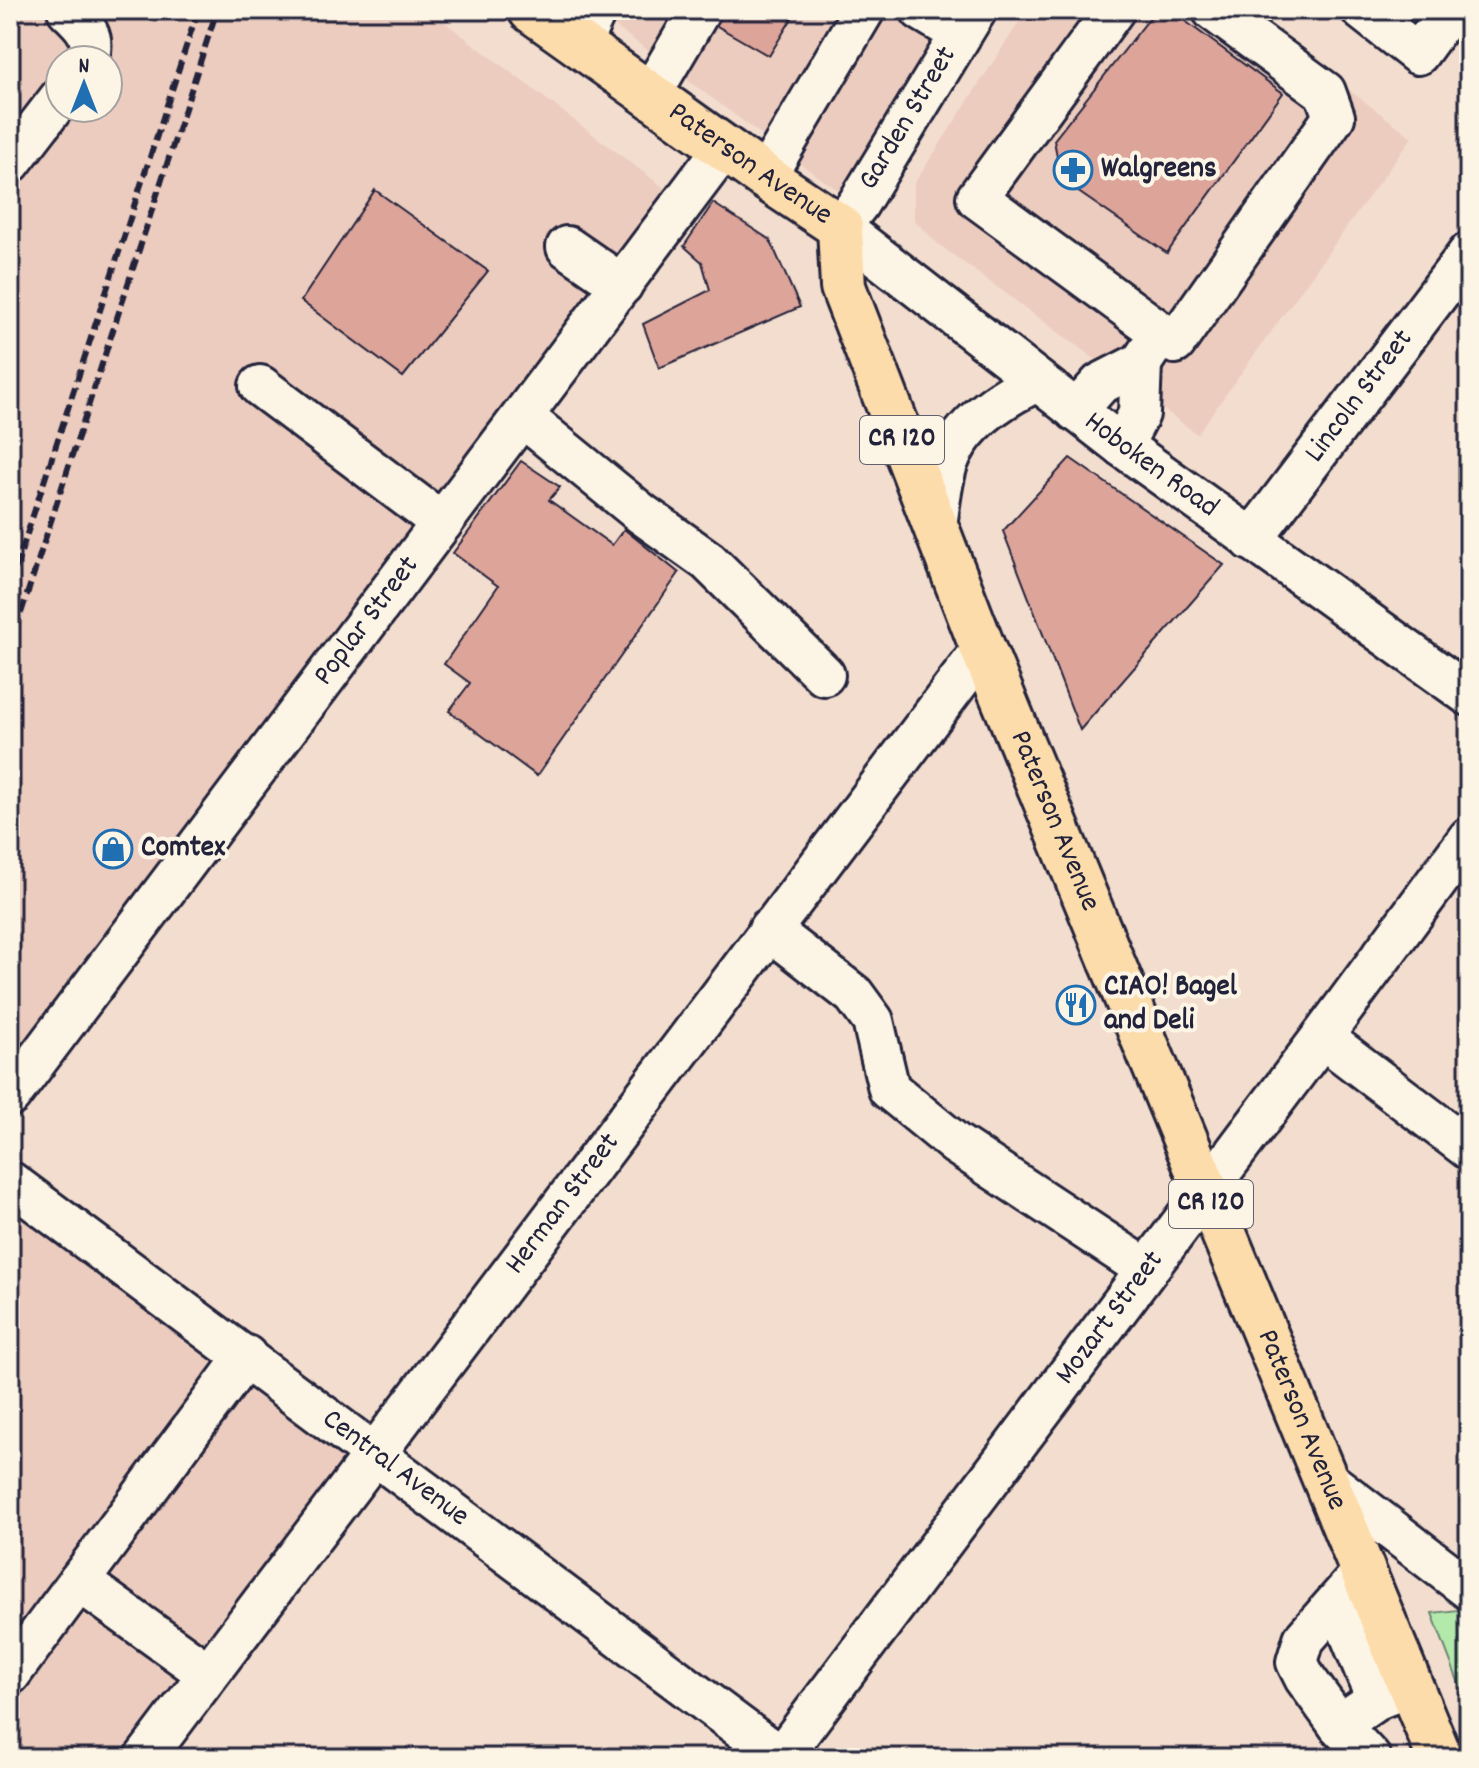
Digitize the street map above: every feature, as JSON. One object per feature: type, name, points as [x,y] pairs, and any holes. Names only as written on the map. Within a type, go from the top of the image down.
[{"type":"main road","name":"Paterson Avenue","points":[[531,10],[588,27],[650,95],[840,227],[843,287],[983,649],[1324,1478],[1350,1587],[1394,1692],[1428,1750]]},
{"type":"street","points":[[68,10],[88,29],[91,44]]},
{"type":"street","points":[[650,95],[700,10]]},
{"type":"street","points":[[765,177],[864,10]]},
{"type":"street","points":[[921,10],[968,22]]},
{"type":"street","points":[[1114,10],[977,198],[1151,348]]},
{"type":"street","points":[[1076,411],[1100,384],[1151,348],[1175,343],[1334,117],[1325,92],[1213,10]]},
{"type":"street","points":[[1362,10],[1418,54],[1450,10]]},
{"type":"street","name":"Garden Street","points":[[840,227],[858,204],[968,22]]},
{"type":"street","points":[[10,163],[44,119]]},
{"type":"street","name":"Poplar Street","points":[[10,1096],[724,148]]},
{"type":"street","name":"Hoboken Road","points":[[840,227],[1122,446],[1469,695]]},
{"type":"street","points":[[567,247],[622,285]]},
{"type":"street","name":"Lincoln Street","points":[[1251,540],[1469,253]]},
{"type":"street","points":[[1122,446],[1139,414],[1151,348]]},
{"type":"street","points":[[936,526],[947,464],[960,439],[989,409],[1011,393],[1037,381]]},
{"type":"street","points":[[260,386],[442,523]]},
{"type":"street","points":[[523,417],[642,514],[708,561],[824,675]]},
{"type":"street","name":"Herman Street","points":[[145,1758],[983,649]]},
{"type":"street","name":"Mozart Street","points":[[780,1758],[1469,838]]},
{"type":"street","points":[[769,929],[854,995],[873,1021],[889,1089],[956,1144],[1146,1269]]},
{"type":"street","points":[[1322,1037],[1469,1149]]},
{"type":"street","name":"Central Avenue","points":[[10,1182],[780,1758]]},
{"type":"street","points":[[10,1674],[246,1356]]},
{"type":"street","points":[[1324,1478],[1469,1589]]},
{"type":"street","points":[[79,1581],[207,1673]]},
{"type":"street","points":[[1350,1587],[1304,1639],[1297,1662],[1339,1725],[1370,1758]]},
{"type":"street","points":[[1339,1725],[1394,1692]]},
{"type":"shaded area","points":[[10,10],[428,10],[688,206],[10,1124]]},
{"type":"shaded area","points":[[593,10],[976,10],[858,204]]},
{"type":"shaded area","points":[[1027,10],[1241,10],[1412,137],[1197,434],[937,243],[914,220],[914,184]]},
{"type":"shaded area","points":[[10,1182],[391,1451],[153,1758],[10,1758]]},
{"type":"green space","points":[[1458,1610],[1469,1618],[1469,1710],[1432,1613]]},
{"type":"building","points":[[709,10],[797,10],[769,56],[705,19]]},
{"type":"building","points":[[1156,10],[1170,10],[1283,93],[1167,253],[1061,180],[1054,140]]},
{"type":"building","points":[[375,190],[488,271],[403,377],[301,301]]},
{"type":"building","points":[[713,203],[770,240],[800,307],[659,368],[643,324],[710,290],[702,262],[684,246]]},
{"type":"building","points":[[1070,458],[1224,565],[1080,730],[1003,531]]},
{"type":"building","points":[[521,461],[560,487],[549,500],[612,545],[624,529],[679,573],[537,776],[449,711],[470,683],[444,664],[498,586],[453,553]]},
{"type":"railway","points":[[10,586],[198,10]]},
{"type":"railway","points":[[10,647],[217,10]]},
{"type":"place","name":"Walgreens","points":[[1073,170]]},
{"type":"place","name":"Comtex","points":[[113,849]]},
{"type":"place","name":"CIAO! Bagel and Deli","points":[[1076,1005]]}]
